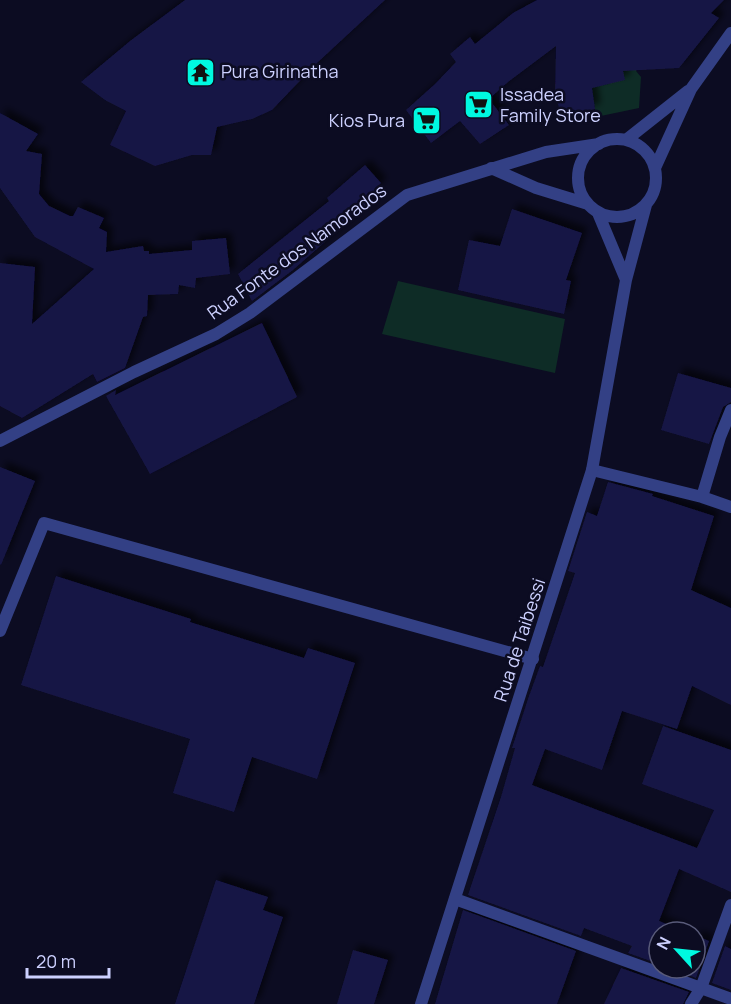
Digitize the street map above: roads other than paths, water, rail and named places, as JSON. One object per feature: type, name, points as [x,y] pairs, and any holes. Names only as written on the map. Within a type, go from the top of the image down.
[{"type":"street","points":[[655,168],[691,89],[731,33]]},
{"type":"street","points":[[626,140],[691,89]]},
{"type":"street","points":[[612,140],[626,140],[639,146],[649,155],[655,168],[656,182],[653,195],[646,205],[635,213],[623,217],[610,217],[598,213],[588,204],[581,192],[579,178],[581,165],[588,153],[599,144],[612,140]]},
{"type":"street","name":"Rua Fonte dos Namorados","points":[[0,441],[134,372],[216,334],[250,313],[407,195],[546,152],[599,144]]},
{"type":"street","points":[[491,168],[536,188],[588,204]]},
{"type":"street","name":"Rua de Taibessi","points":[[421,1004],[592,470],[626,280],[646,205]]},
{"type":"street","points":[[598,213],[626,280]]},
{"type":"street","points":[[702,497],[720,437],[731,410]]},
{"type":"street","points":[[592,470],[702,497],[731,507]]},
{"type":"street","points":[[0,631],[44,523],[533,659]]},
{"type":"street","points":[[455,899],[731,999]]},
{"type":"street","points":[[691,1004],[700,987],[731,905]]},
{"type":"place","name":"Pura Girinatha","points":[[200,72]]},
{"type":"place","name":"Issadea Family Store","points":[[479,105]]},
{"type":"place","name":"Kios Pura","points":[[426,121]]}]
